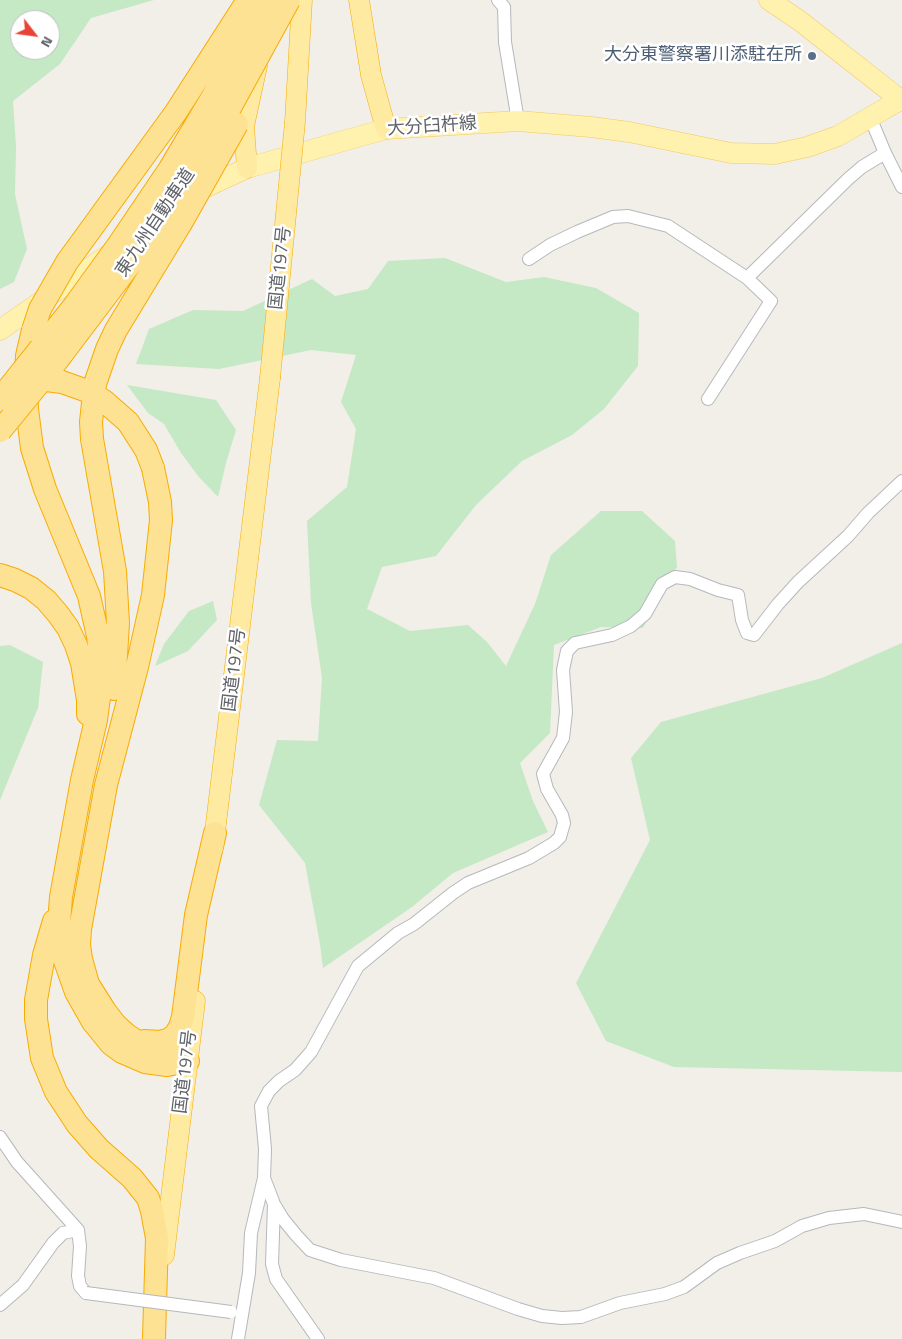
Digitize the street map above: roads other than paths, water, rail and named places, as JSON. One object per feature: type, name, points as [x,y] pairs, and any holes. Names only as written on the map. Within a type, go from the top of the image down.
[{"type":"highway","points":[[188,1061],[167,1065],[145,1062],[122,1052],[102,1034],[84,1007],[69,976],[64,958],[59,923],[61,897],[82,780],[100,695],[101,654],[89,596],[45,489],[32,448],[26,409],[26,373],[27,356],[33,330],[48,294],[67,262],[176,112],[248,0]]},
{"type":"highway","name":"東九州自動車道","points":[[0,399],[74,306],[119,244],[163,178],[213,96],[266,0]]},
{"type":"highway","points":[[248,168],[244,126],[271,0]]},
{"type":"highway","name":"東九州自動車道","points":[[0,431],[50,370],[137,255],[231,106],[289,0]]},
{"type":"highway","points":[[106,785],[117,649],[118,597],[92,439],[91,422],[95,384],[106,349],[116,330],[181,223],[239,121],[268,60],[293,0]]},
{"type":"highway","name":"国道197号","points":[[154,1339],[270,378],[295,122],[302,0]]},
{"type":"highway","points":[[359,0],[371,75],[386,129]]},
{"type":"highway","points":[[0,382],[20,379],[48,380],[62,382],[90,392],[118,411],[128,422],[146,450],[153,468],[160,502],[161,520],[153,595],[137,667],[106,785],[80,929],[79,946],[84,971],[92,990],[105,1012],[127,1035],[139,1043],[169,1052],[188,1061]]},
{"type":"highway","points":[[0,575],[31,588],[46,600],[58,614],[76,644],[82,663],[88,700],[88,721],[82,780]]},
{"type":"highway","points":[[127,1035],[150,1043],[168,1040],[175,1035],[184,1018],[196,915],[215,833]]},
{"type":"highway","points":[[61,897],[44,955],[36,1000],[42,1058],[56,1092],[77,1124],[99,1149],[132,1178],[148,1198],[157,1238],[154,1339]]},
{"type":"main road","points":[[769,0],[901,99]]},
{"type":"main road","name":"大分臼杵線","points":[[0,330],[204,188],[248,168],[386,129],[518,121],[610,129],[731,153],[760,154],[790,152],[821,143],[838,136],[901,99]]},
{"type":"street","points":[[498,0],[504,7],[505,42],[518,121]]},
{"type":"street","points":[[870,117],[902,187]]},
{"type":"street","points":[[747,278],[848,179],[862,167],[885,153]]},
{"type":"street","points":[[529,259],[550,245],[577,232],[613,217],[628,216],[668,226],[747,278],[771,301],[708,399]]},
{"type":"street","points":[[238,1339],[237,1313],[249,1273],[251,1233],[264,1178],[265,1149],[261,1106],[269,1091],[295,1070],[311,1052],[358,966],[398,933],[414,924],[468,882],[529,858],[554,843],[560,837],[564,823],[562,815],[547,789],[544,774],[563,738],[566,712],[563,670],[567,651],[575,642],[612,635],[631,626],[645,614],[662,584],[675,577],[690,579],[738,595],[742,620],[747,634],[754,635],[798,582],[848,536],[868,513],[902,481]]},
{"type":"street","points":[[0,1137],[17,1162],[78,1230],[80,1246],[78,1276],[80,1286],[86,1293],[237,1313]]},
{"type":"street","points":[[264,1178],[274,1204],[296,1235],[310,1250],[372,1268],[407,1272],[434,1278],[518,1309],[542,1316],[562,1318],[581,1317],[620,1303],[665,1294],[684,1287],[717,1263],[775,1241],[802,1226],[829,1218],[864,1214],[902,1222]]},
{"type":"street","points":[[274,1204],[272,1264],[276,1279],[318,1339]]},
{"type":"street","points":[[0,1305],[23,1286],[53,1243],[63,1233],[78,1230]]},
{"type":"place","name":"大分東警察署川添駐在所","points":[[812,56]]}]
